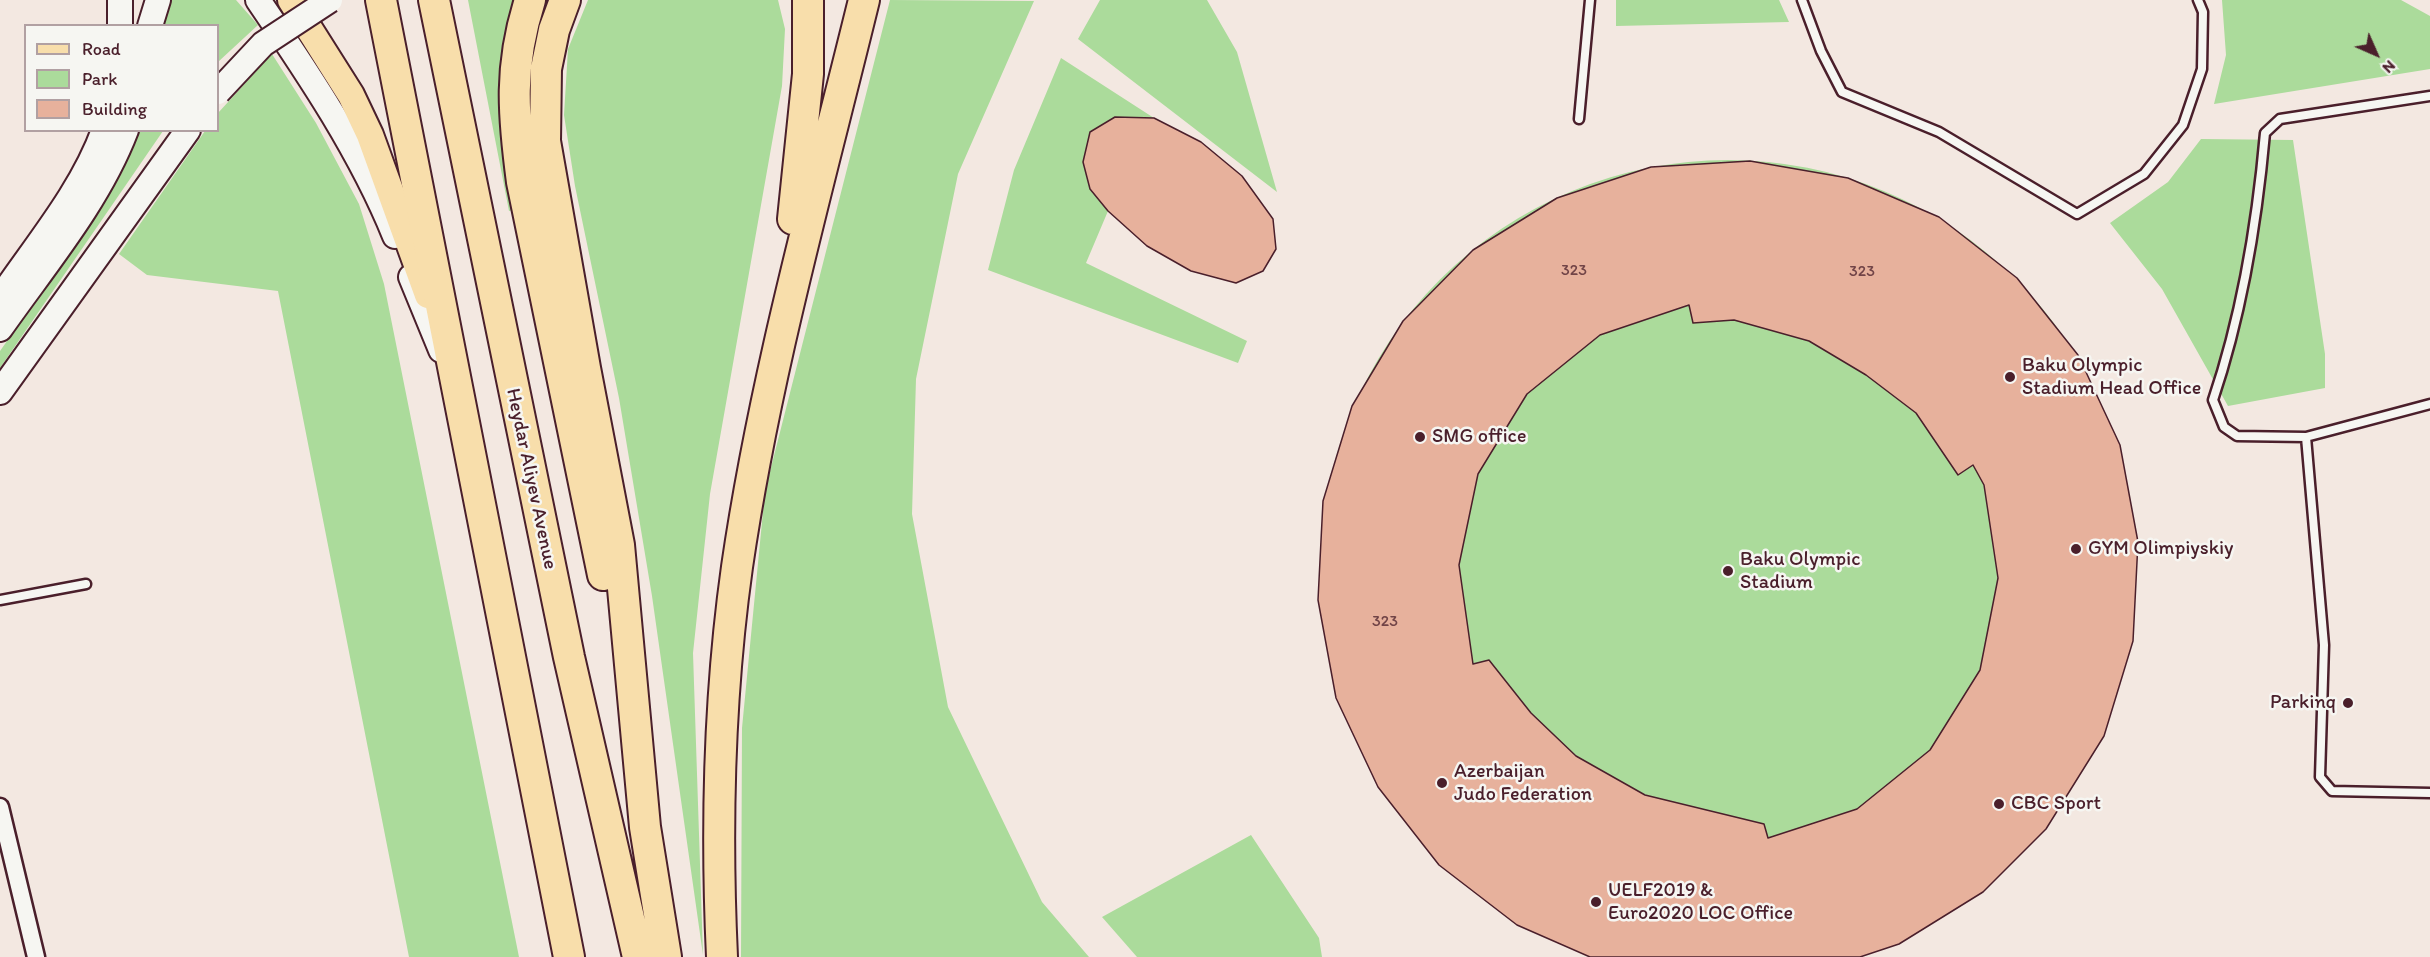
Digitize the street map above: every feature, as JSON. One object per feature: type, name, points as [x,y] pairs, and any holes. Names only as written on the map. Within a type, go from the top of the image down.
[{"type":"highway","points":[[381,0],[569,957]]},
{"type":"highway","name":"Heydar Aliyev Avenue","points":[[434,0],[564,634],[638,957]]},
{"type":"highway","points":[[530,0],[517,54],[513,91],[522,182],[600,553],[666,957]]},
{"type":"highway","points":[[565,0],[554,30],[546,69],[545,141],[619,545],[645,827]]},
{"type":"highway","points":[[778,347],[808,74],[808,0]]},
{"type":"highway","points":[[722,957],[718,885],[721,769],[729,638],[752,474],[778,347],[864,0]]},
{"type":"main road","points":[[120,0],[120,24]]},
{"type":"main road","points":[[151,24],[158,0]]},
{"type":"main road","points":[[258,0],[314,85],[369,180],[384,211],[458,393]]},
{"type":"main road","points":[[291,0],[351,95],[370,135],[414,253],[458,393]]},
{"type":"main road","points":[[219,91],[263,44],[330,0]]},
{"type":"main road","points":[[0,298],[66,201],[86,168],[103,132]]},
{"type":"main road","points":[[0,329],[106,174],[125,132]]},
{"type":"main road","points":[[0,392],[187,132]]},
{"type":"street","points":[[0,807],[36,957]]},
{"type":"lane","points":[[1579,119],[1590,0]]},
{"type":"lane","points":[[1802,0],[1821,51],[1842,92],[1939,132],[2077,214],[2144,174],[2182,125],[2202,69],[2204,12],[2198,0]]},
{"type":"lane","points":[[2430,96],[2280,119],[2265,133],[2259,204],[2242,295],[2227,360],[2213,400],[2224,427],[2237,436],[2306,437],[2430,404]]},
{"type":"lane","points":[[2306,437],[2324,645],[2320,777],[2332,791],[2430,793]]},
{"type":"lane","points":[[0,600],[86,584]]},
{"type":"green space","points":[[169,0],[236,0],[258,25],[219,61],[219,24],[163,24]]},
{"type":"green space","points":[[468,0],[517,0],[508,27],[503,54],[499,105],[513,210],[509,211]]},
{"type":"green space","points":[[588,0],[778,0],[785,29],[782,86],[710,494],[693,653],[703,955],[652,596],[619,398],[575,186],[564,115],[568,49]]},
{"type":"green space","points":[[890,0],[1034,1],[958,174],[916,379],[912,514],[948,707],[1042,902],[1089,957],[741,957],[742,728],[765,491]]},
{"type":"green space","points":[[1100,0],[1207,0],[1237,52],[1277,192],[1078,39]]},
{"type":"green space","points":[[1616,0],[1779,0],[1789,22],[1616,26]]},
{"type":"green space","points":[[2222,0],[2401,0],[2430,16],[2430,69],[2214,104],[2226,55]]},
{"type":"green space","points":[[272,54],[316,123],[359,204],[384,284],[519,957],[409,957],[278,291],[147,275],[119,254],[204,132],[219,132],[219,112]]},
{"type":"green space","points":[[1061,58],[1154,118],[1115,117],[1090,132],[1086,174],[1093,191],[1108,211],[1086,263],[1247,341],[1238,363],[988,270],[1014,170]]},
{"type":"green space","points":[[137,132],[162,132],[0,368],[0,351],[107,199],[123,170]]},
{"type":"green space","points":[[2201,139],[2293,140],[2325,354],[2325,388],[2228,406],[2162,289],[2110,223],[2168,182]]},
{"type":"green space","name":"Baku Olympic Stadium","points":[[1728,160],[1768,162],[1846,177],[1920,208],[1986,252],[2016,279],[2043,309],[2087,375],[2118,449],[2133,527],[2135,567],[2133,607],[2118,685],[2087,759],[2066,793],[2043,825],[2016,855],[1986,882],[1920,926],[1884,943],[1842,958],[1614,958],[1572,943],[1536,926],[1502,905],[1470,882],[1440,855],[1413,825],[1369,759],[1338,685],[1323,607],[1321,567],[1323,527],[1338,449],[1369,375],[1413,309],[1440,279],[1470,252],[1536,208],[1610,177],[1688,162]]},
{"type":"green space","points":[[1251,835],[1319,938],[1322,957],[1137,957],[1102,917]]},
{"type":"building","points":[[1115,117],[1154,118],[1201,142],[1242,176],[1273,219],[1276,249],[1263,271],[1236,283],[1191,271],[1147,246],[1108,211],[1090,189],[1083,162],[1090,132]]},
{"type":"building","name":"Baku Olympic Stadium","points":[[1750,161],[1848,178],[1939,217],[2017,278],[2078,355],[2120,445],[2138,542],[2133,641],[2104,736],[2046,829],[1983,892],[1899,944],[1860,957],[1590,957],[1517,925],[1439,865],[1378,787],[1336,698],[1318,600],[1323,501],[1352,406],[1403,321],[1473,250],[1557,198],[1651,167]],"holes":[[[1689,305],[1693,323],[1734,320],[1809,341],[1866,375],[1916,413],[1958,475],[1973,465],[1984,485],[1998,578],[1980,670],[1930,750],[1857,809],[1768,838],[1764,824],[1645,795],[1576,756],[1531,713],[1489,660],[1473,664],[1459,565],[1478,474],[1527,394],[1600,335]]]},
{"type":"place","name":"Baku Olympic Stadium Head Office","points":[[2010,377]]},
{"type":"place","name":"SMG office","points":[[1420,437]]},
{"type":"place","name":"GYM Olimpiyskiy","points":[[2076,549]]},
{"type":"place","name":"Baku Olympic Stadium","points":[[1728,571]]},
{"type":"place","name":"Parkinq","points":[[2348,703]]},
{"type":"place","name":"Azerbaijan Judo Federation","points":[[1442,783]]},
{"type":"place","name":"CBC Sport","points":[[1999,804]]},
{"type":"place","name":"UELF2019 & Euro2020 LOC Office","points":[[1596,902]]}]
